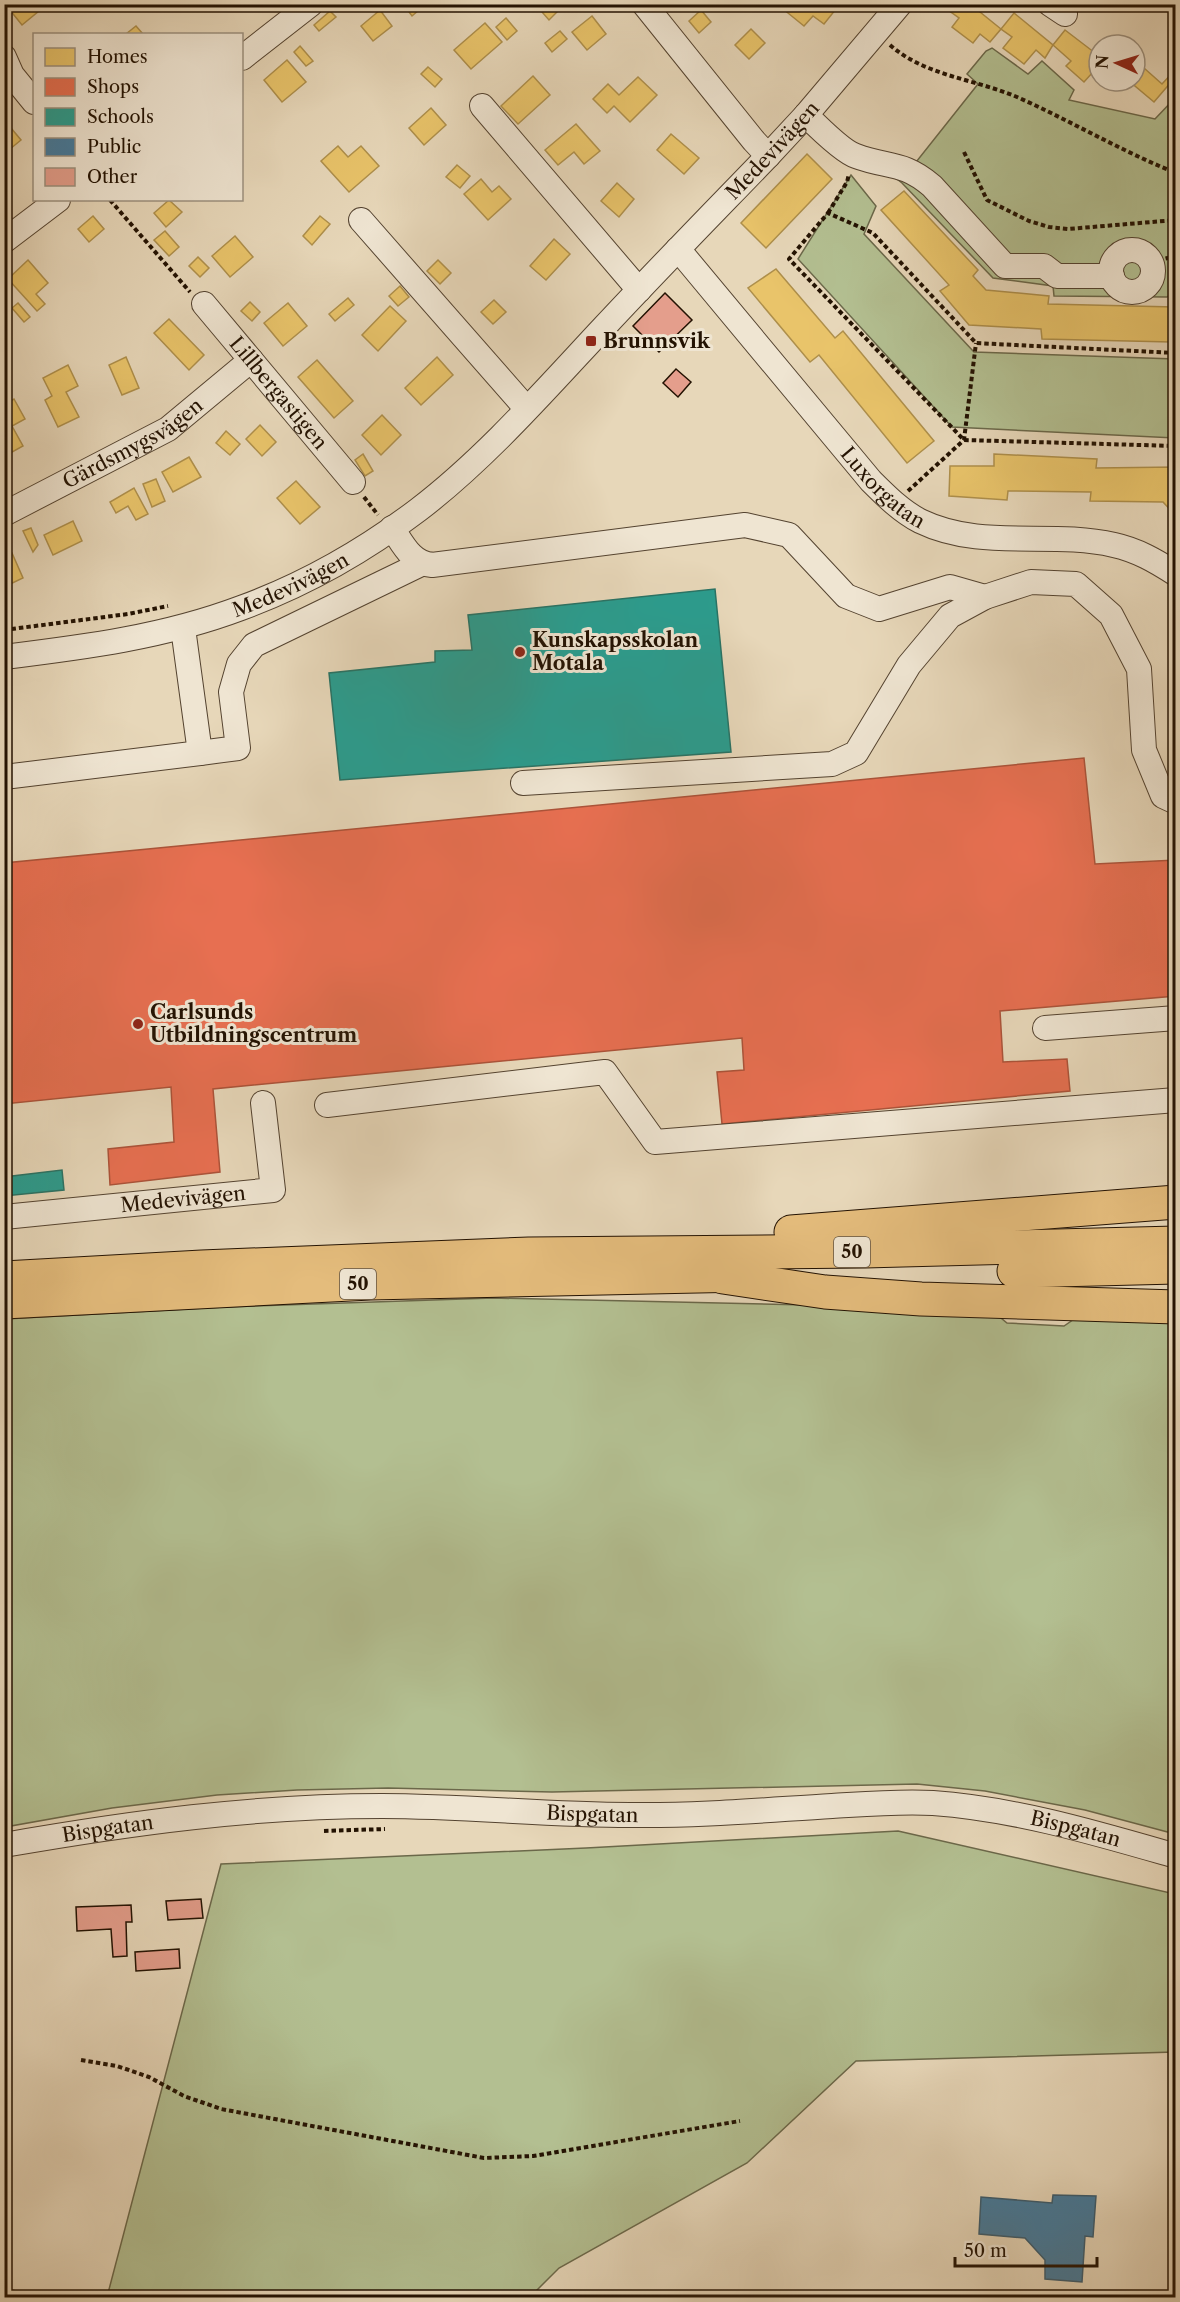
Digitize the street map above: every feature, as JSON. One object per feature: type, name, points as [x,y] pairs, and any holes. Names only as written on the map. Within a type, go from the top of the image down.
[{"type":"highway","points":[[529,1254],[1176,1202]]},
{"type":"highway","name":"50","points":[[4,1278],[202,1267],[529,1254],[865,1251],[1176,1243]]},
{"type":"highway","name":"50","points":[[4,1302],[381,1283],[1176,1267]]},
{"type":"highway","points":[[711,1276],[825,1292],[921,1299],[1176,1307]]},
{"type":"street","points":[[243,57],[311,4]]},
{"type":"street","points":[[644,4],[768,156]]},
{"type":"street","name":"Medevivägen","points":[[4,657],[101,644],[183,627],[242,608],[293,586],[341,561],[419,509],[449,484],[526,408],[768,156],[806,115],[900,4]]},
{"type":"street","points":[[4,57],[12,75],[33,101]]},
{"type":"street","points":[[482,106],[639,290]]},
{"type":"street","points":[[806,115],[853,156],[907,168],[920,175],[1005,266],[1044,267],[1057,276],[1112,276],[1117,256],[1129,250],[1142,252],[1151,262]]},
{"type":"street","points":[[4,240],[57,201]]},
{"type":"street","points":[[361,220],[526,408]]},
{"type":"street","name":"Luxorgatan","points":[[678,249],[871,481],[904,496],[919,520],[953,533],[992,538],[1114,545],[1158,562],[1176,574]]},
{"type":"street","name":"Lillbergastigen","points":[[204,304],[353,482]]},
{"type":"street","name":"Gärdsmygsvägen","points":[[4,514],[168,429],[251,360]]},
{"type":"street","points":[[4,777],[237,748],[231,692],[239,664],[254,645],[421,564],[432,565],[745,525],[789,535],[846,596],[879,609],[950,587],[985,597]]},
{"type":"street","points":[[392,528],[411,555],[421,564]]},
{"type":"street","points":[[523,783],[832,764],[856,753],[909,665],[950,616],[985,597],[1031,582],[1076,584],[1111,615],[1139,669],[1144,750],[1163,796],[1176,801]]},
{"type":"street","points":[[183,627],[200,753]]},
{"type":"street","points":[[1045,1028],[1176,1018]]},
{"type":"street","points":[[327,1105],[605,1072],[655,1142],[1176,1100]]},
{"type":"street","name":"Medevivägen","points":[[4,1217],[273,1190],[263,1103]]},
{"type":"street","name":"Bispgatan","points":[[4,1845],[136,1823],[210,1814],[289,1809],[381,1806],[502,1809],[595,1815],[670,1815],[918,1803],[977,1808],[1032,1817],[1176,1856]]},
{"type":"path","points":[[876,32],[900,53],[923,66],[1009,94],[1176,173]]},
{"type":"path","points":[[964,152],[987,200],[1029,221],[1049,227],[1068,229],[1175,219],[1176,232]]},
{"type":"path","points":[[853,156],[847,182],[828,213],[789,259],[964,440],[1176,446]]},
{"type":"path","points":[[111,201],[198,301],[204,304]]},
{"type":"path","points":[[828,213],[873,233],[976,343],[1176,353]]},
{"type":"path","points":[[1151,262],[1176,256]]},
{"type":"path","points":[[904,496],[964,440],[976,343]]},
{"type":"path","points":[[4,630],[128,614],[176,604]]},
{"type":"path","points":[[81,2060],[117,2066],[149,2077],[184,2096],[221,2109],[484,2157],[533,2156],[740,2121]]},
{"type":"green space","points":[[992,48],[1028,74],[1042,61],[1074,90],[1069,100],[1155,119],[1176,97],[1175,291],[1167,297],[1054,296],[1053,286],[993,278],[902,183],[876,163],[909,171],[978,84],[967,74],[986,51]]},
{"type":"green space","points":[[851,175],[876,206],[864,234],[974,352],[1175,359],[1175,438],[952,427],[798,259]]},
{"type":"green space","points":[[493,1298],[990,1309],[1007,1323],[1064,1326],[1083,1313],[1175,1316],[1175,1834],[1085,1810],[985,1791],[917,1784],[552,1792],[388,1788],[297,1790],[217,1795],[112,1808],[5,1827],[5,1319],[224,1307]]},
{"type":"green space","points":[[898,1831],[1175,1894],[1175,2052],[856,2061],[747,2163],[559,2268],[530,2297],[107,2297],[221,1864]]},
{"type":"building: Homes","points":[[5,4],[44,4],[45,6],[22,25]]},
{"type":"building: Homes","points":[[403,4],[426,4],[412,16]]},
{"type":"building: Homes","points":[[535,4],[565,4],[549,20]]},
{"type":"building: Homes","points":[[787,4],[803,4],[810,10],[815,4],[840,4],[824,24],[813,16],[804,26],[783,9]]},
{"type":"building: Homes","points":[[952,4],[970,4],[1001,29],[990,42],[980,34],[973,43],[952,27],[959,18],[948,10]]},
{"type":"building: Homes","points":[[380,10],[392,26],[373,41],[361,26]]},
{"type":"building: Homes","points":[[701,10],[711,22],[699,33],[689,21]]},
{"type":"building: Homes","points":[[330,11],[336,17],[319,31],[314,25]]},
{"type":"building: Homes","points":[[1014,13],[1053,45],[1045,58],[1036,50],[1024,64],[1003,48],[1012,37],[1001,29]]},
{"type":"building: Homes","points":[[592,16],[606,34],[587,50],[572,32]]},
{"type":"building: Homes","points":[[506,18],[517,31],[507,40],[496,27]]},
{"type":"building: Homes","points":[[485,23],[502,42],[471,69],[454,50]]},
{"type":"building: Homes","points":[[136,26],[142,33],[127,33]]},
{"type":"building: Homes","points":[[751,29],[765,43],[749,59],[735,45]]},
{"type":"building: Homes","points":[[1065,30],[1087,47],[1087,79],[1084,82],[1066,66],[1071,61],[1053,45]]},
{"type":"building: Homes","points":[[560,31],[567,39],[552,52],[545,43]]},
{"type":"building: Homes","points":[[300,46],[313,61],[306,66],[294,52]]},
{"type":"building: Homes","points":[[287,60],[306,82],[282,102],[264,80]]},
{"type":"building: Homes","points":[[428,67],[442,79],[435,87],[421,74]]},
{"type":"building: Homes","points":[[1176,69],[1176,83],[1172,81],[1154,102],[1143,93],[1147,93],[1147,71],[1162,84]]},
{"type":"building: Homes","points":[[533,76],[550,95],[518,124],[501,106]]},
{"type":"building: Homes","points":[[638,77],[657,95],[630,122],[614,106],[607,113],[593,99],[608,84],[619,95]]},
{"type":"building: Homes","points":[[431,108],[446,125],[424,145],[409,128]]},
{"type":"building: Homes","points":[[6,122],[21,140],[4,154],[4,123]]},
{"type":"building: Homes","points":[[576,124],[600,151],[584,164],[574,152],[558,165],[545,150]]},
{"type":"building: Homes","points":[[671,134],[699,158],[684,174],[657,150]]},
{"type":"building: Homes","points":[[338,146],[348,157],[361,146],[379,166],[349,192],[321,161]]},
{"type":"building: Homes","points":[[807,154],[832,179],[766,248],[741,223]]},
{"type":"building: Homes","points":[[457,165],[470,176],[460,188],[446,177]]},
{"type":"building: Homes","points":[[481,179],[492,192],[499,186],[511,199],[488,220],[464,194]]},
{"type":"building: Homes","points":[[617,183],[634,199],[619,217],[601,201]]},
{"type":"building: Homes","points":[[904,191],[978,270],[973,276],[986,290],[1049,296],[1048,304],[1174,307],[1171,342],[1042,339],[1041,329],[969,325],[940,291],[949,285],[881,210]]},
{"type":"building: Homes","points":[[168,201],[182,212],[166,227],[154,213]]},
{"type":"building: Homes","points":[[93,216],[104,229],[89,242],[78,229]]},
{"type":"building: Homes","points":[[320,216],[330,224],[312,245],[303,236]]},
{"type":"building: Homes","points":[[165,231],[179,247],[169,256],[154,240]]},
{"type":"building: Homes","points":[[235,236],[253,257],[230,277],[212,256]]},
{"type":"building: Homes","points":[[554,239],[570,254],[546,280],[530,266]]},
{"type":"building: Homes","points":[[198,257],[209,268],[200,277],[189,266]]},
{"type":"building: Homes","points":[[28,260],[48,283],[36,294],[45,304],[37,311],[8,279]]},
{"type":"building: Homes","points":[[438,260],[451,273],[440,284],[427,271]]},
{"type":"building: Homes","points":[[776,269],[835,338],[843,331],[934,441],[907,463],[819,355],[810,362],[748,288]]},
{"type":"building: Homes","points":[[400,286],[409,297],[398,306],[389,296]]},
{"type":"building: Homes","points":[[348,298],[354,305],[335,321],[329,314]]},
{"type":"building: Homes","points":[[494,300],[506,312],[493,324],[481,312]]},
{"type":"building: Homes","points":[[250,302],[260,312],[252,321],[241,311]]},
{"type":"building: Homes","points":[[18,303],[30,317],[24,322],[12,308]]},
{"type":"building: Homes","points":[[288,303],[307,326],[283,346],[264,323]]},
{"type":"building: Homes","points":[[390,306],[406,321],[378,351],[362,335]]},
{"type":"building: Homes","points":[[169,319],[204,355],[189,370],[154,333]]},
{"type":"building: Homes","points":[[126,357],[139,388],[122,395],[109,365]]},
{"type":"building: Homes","points":[[437,357],[453,375],[421,405],[405,388]]},
{"type":"building: Homes","points":[[317,360],[353,401],[334,418],[298,377]]},
{"type":"building: Homes","points":[[68,365],[78,386],[66,392],[79,417],[58,427],[45,400],[52,396],[43,378]]},
{"type":"building: Homes","points":[[14,399],[25,419],[12,426],[23,446],[5,456],[4,405]]},
{"type":"building: Homes","points":[[382,415],[401,435],[381,455],[362,435]]},
{"type":"building: Homes","points":[[260,425],[276,442],[262,456],[246,439]]},
{"type":"building: Homes","points":[[226,431],[240,444],[230,455],[216,443]]},
{"type":"building: Homes","points":[[363,454],[373,471],[365,476],[355,460]]},
{"type":"building: Homes","points":[[994,454],[1097,459],[1096,468],[1176,467],[1176,516],[1163,502],[1090,501],[1091,492],[1008,491],[1007,500],[949,496],[950,466],[994,466]]},
{"type":"building: Homes","points":[[189,457],[201,477],[173,492],[162,472]]},
{"type":"building: Homes","points":[[156,479],[165,501],[152,507],[143,484]]},
{"type":"building: Homes","points":[[296,481],[320,507],[300,524],[277,498]]},
{"type":"building: Homes","points":[[134,488],[148,514],[136,520],[128,506],[116,513],[110,502]]},
{"type":"building: Homes","points":[[73,521],[82,541],[53,555],[44,535]]},
{"type":"building: Homes","points":[[31,528],[38,545],[33,552],[23,531]]},
{"type":"building: Homes","points":[[12,553],[23,578],[4,587],[4,557]]},
{"type":"building: Shops","points":[[1084,758],[1095,864],[1176,860],[1176,996],[1000,1011],[1003,1062],[1067,1059],[1070,1091],[722,1124],[717,1072],[744,1070],[742,1038],[213,1089],[220,1172],[110,1185],[108,1149],[174,1142],[171,1087],[4,1104],[4,863]]},
{"type":"building: Schools","points":[[715,589],[731,752],[340,780],[329,673],[435,662],[435,651],[472,650],[468,615]]},
{"type":"building: Schools","points":[[62,1170],[64,1190],[4,1196],[4,1177]]},
{"type":"building: Public","points":[[1053,2195],[1096,2196],[1093,2237],[1085,2236],[1082,2282],[1045,2279],[1045,2260],[1025,2238],[979,2234],[981,2197],[1052,2203]]},
{"type":"building: Other","points":[[665,293],[692,320],[659,352],[633,326]]},
{"type":"building: Other","points":[[676,369],[691,382],[678,397],[663,383]]},
{"type":"building: Other","points":[[201,1899],[203,1918],[168,1920],[166,1901]]},
{"type":"building: Other","points":[[131,1905],[132,1922],[126,1922],[127,1956],[113,1957],[111,1929],[77,1931],[76,1907]]},
{"type":"building: Other","points":[[179,1949],[180,1968],[136,1971],[135,1952]]},
{"type":"building: Other","points":[[4,2289],[43,2295],[42,2298],[4,2298]]},
{"type":"place","name":"Brunnsvik","points":[[591,341]]},
{"type":"place","name":"Kunskapsskolan Motala","points":[[520,652]]},
{"type":"place","name":"Carlsunds Utbildningscentrum","points":[[138,1024]]}]
